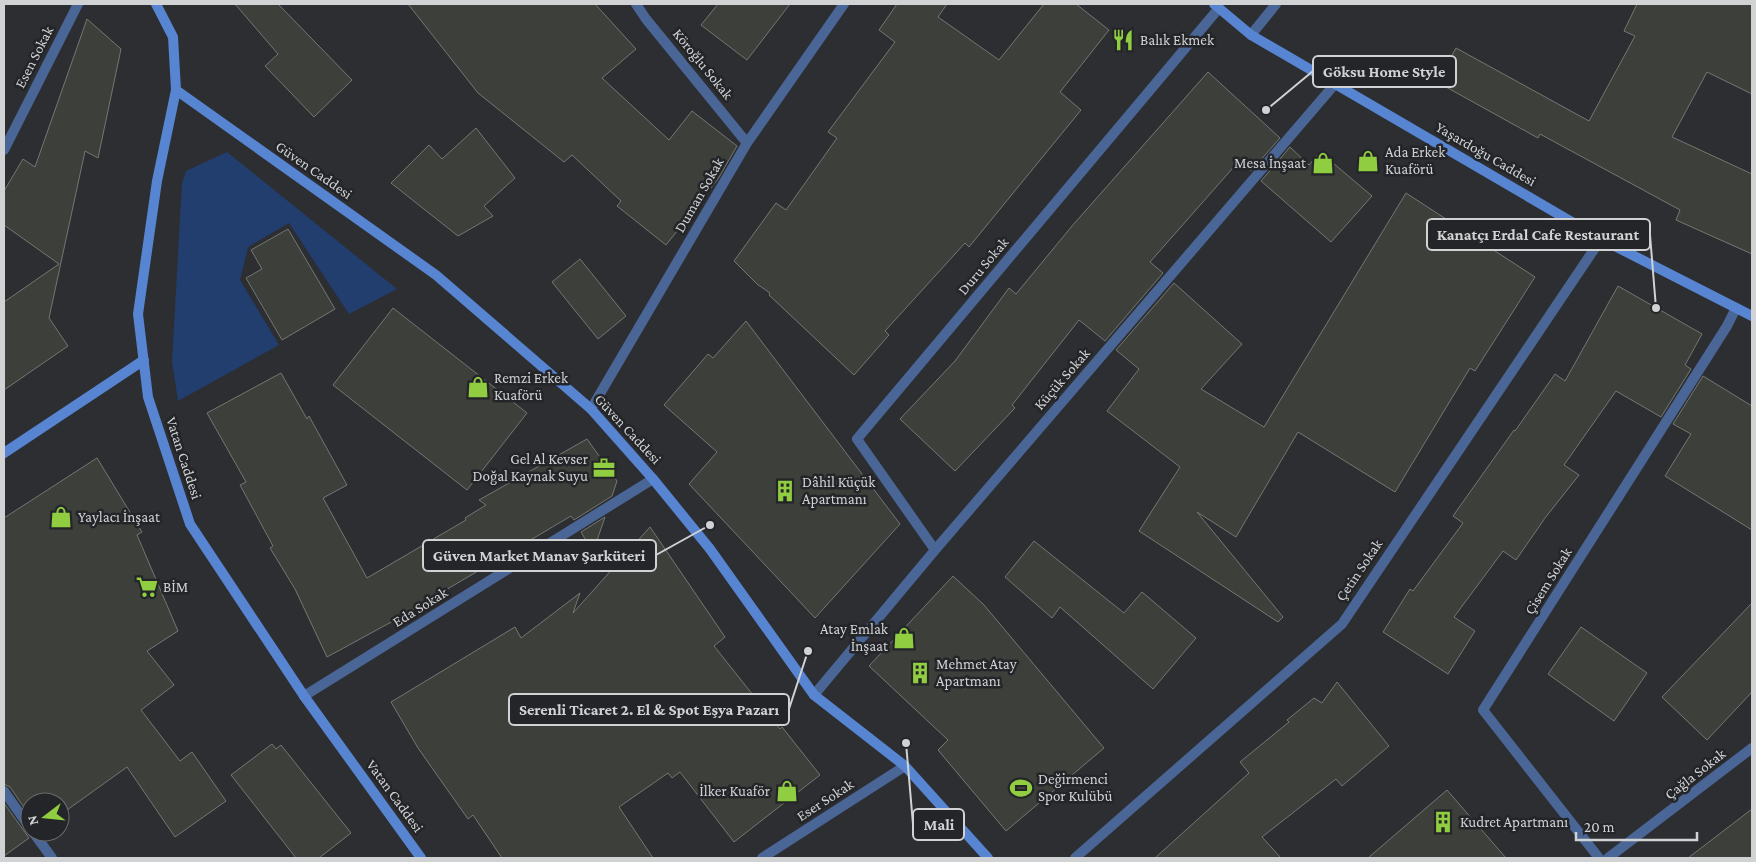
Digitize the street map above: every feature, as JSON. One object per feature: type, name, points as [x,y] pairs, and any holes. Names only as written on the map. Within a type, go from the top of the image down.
[{"type":"street","name":"Esen Sokak","points":[[4,150],[78,4]]},
{"type":"street","name":"Vatan Caddesi","points":[[156,4],[173,37],[176,90],[157,181],[138,314],[148,397],[190,524],[304,696],[421,858]]},
{"type":"street","name":"Köroğlu Sokak","points":[[636,4],[747,143]]},
{"type":"street","name":"Duman Sokak","points":[[591,409],[747,143],[844,4]]},
{"type":"street","points":[[1251,35],[1276,4]]},
{"type":"street","name":"Yaşardoğu Caddesi","points":[[1216,6],[1251,35],[1600,239],[1752,316]]},
{"type":"street","name":"Duru Sokak","points":[[935,550],[857,438],[1216,6]]},
{"type":"street","name":"Küçük Sokak","points":[[814,695],[935,550],[1335,84]]},
{"type":"street","name":"Güven Caddesi","points":[[176,90],[436,274],[591,409],[654,479],[710,549],[814,695],[904,766],[988,858]]},
{"type":"street","name":"Çetin Sokak","points":[[1075,858],[1342,624],[1600,239]]},
{"type":"street","name":"Çisem Sokak","points":[[1598,858],[1483,710],[1727,326],[1736,308]]},
{"type":"street","points":[[4,453],[144,360]]},
{"type":"street","name":"Eda Sokak","points":[[304,696],[654,479]]},
{"type":"street","name":"Çağla Sokak","points":[[1608,858],[1752,748]]},
{"type":"street","name":"Eser Sokak","points":[[762,858],[904,766]]},
{"type":"street","points":[[4,791],[20,814]]},
{"type":"street","points":[[40,842],[52,858]]},
{"type":"shaded area","points":[[227,152],[397,289],[349,314],[289,223],[248,247],[240,280],[279,345],[178,401],[172,362],[182,183],[186,171]]},
{"type":"building","points":[[235,4],[278,4],[352,80],[314,117],[265,66],[278,54]]},
{"type":"building","points":[[408,4],[595,4],[636,49],[602,78],[669,140],[692,111],[737,146],[718,179],[666,245],[617,206],[621,201],[572,155],[564,162],[478,93]]},
{"type":"building","points":[[718,4],[790,4],[747,60],[701,25]]},
{"type":"building","points":[[897,4],[947,4],[938,17],[999,60],[1044,4],[1076,4],[1109,30],[1060,92],[1081,110],[969,247],[965,243],[885,331],[889,335],[854,375],[769,295],[770,293],[757,284],[734,261],[776,203],[786,210],[837,138],[828,132],[895,42],[879,30]]},
{"type":"building","points":[[1637,4],[1752,4],[1752,94],[1707,72],[1672,137],[1752,174],[1752,254],[1676,220],[1680,210],[1540,134],[1538,138],[1437,82],[1456,48],[1589,121],[1635,36],[1624,31]]},
{"type":"building","points":[[87,19],[121,49],[98,158],[85,151],[49,318],[68,346],[4,390],[4,302],[59,264],[4,225],[4,191],[23,159],[35,167]]},
{"type":"building","points":[[1208,72],[1280,138],[1251,171],[1239,161],[1150,262],[1163,273],[1105,341],[1079,320],[1012,405],[1015,408],[955,471],[900,419],[955,361],[1009,288],[1016,294],[1072,226]]},
{"type":"building","points":[[476,128],[515,178],[484,206],[493,216],[458,236],[391,183],[429,145],[442,159]]},
{"type":"building","points":[[1290,147],[1309,165],[1320,152],[1372,196],[1331,242],[1261,181]]},
{"type":"building","points":[[1406,193],[1535,277],[1475,371],[1470,368],[1395,492],[1298,432],[1236,537],[1197,512],[1283,617],[1278,622],[1139,531],[1180,467],[1107,411],[1139,369],[1116,350],[1174,283],[1242,344],[1201,389],[1264,427]]},
{"type":"building","points":[[288,229],[335,309],[282,340],[246,278],[262,269],[251,250]]},
{"type":"building","points":[[580,259],[626,316],[598,339],[552,282]]},
{"type":"building","points":[[1618,286],[1702,334],[1685,365],[1691,369],[1661,417],[1616,391],[1564,465],[1579,475],[1545,518],[1516,560],[1503,551],[1454,617],[1475,631],[1448,674],[1383,632],[1410,589],[1413,591],[1463,523],[1453,516],[1514,430],[1555,374],[1565,381]]},
{"type":"building","points":[[393,308],[527,413],[467,490],[333,385]]},
{"type":"building","name":"Dâhil Küçük Apartmanı","points":[[746,321],[900,524],[815,618],[689,484],[717,452],[664,405],[708,354],[713,358]]},
{"type":"building","points":[[281,373],[307,419],[309,416],[347,485],[323,498],[367,578],[466,520],[465,518],[486,505],[479,500],[587,439],[617,481],[612,496],[574,520],[571,516],[395,620],[327,657],[295,589],[270,548],[273,546],[240,485],[246,482],[207,413]]},
{"type":"building","points":[[1703,376],[1752,406],[1752,530],[1665,476],[1691,434],[1673,424]]},
{"type":"building","points":[[97,458],[142,532],[137,535],[178,631],[147,651],[174,685],[141,710],[180,761],[192,752],[226,801],[175,837],[127,767],[70,808],[70,792],[20,792],[20,802],[10,787],[4,784],[4,518]]},
{"type":"building","points":[[605,517],[593,552],[581,532]]},
{"type":"building","points":[[650,527],[725,637],[714,646],[780,729],[782,727],[820,775],[734,842],[680,772],[672,778],[668,773],[619,807],[653,858],[502,858],[473,815],[468,819],[418,748],[391,702],[515,627],[521,638],[580,593],[573,613]]},
{"type":"building","points":[[1034,541],[1124,613],[1142,592],[1196,638],[1153,689],[1060,607],[1052,618],[1005,577]]},
{"type":"building","points":[[953,576],[984,605],[1104,748],[1006,831],[938,750],[948,740],[869,666]]},
{"type":"building","points":[[1752,603],[1752,692],[1707,740],[1662,697]]},
{"type":"building","points":[[1581,627],[1647,673],[1614,721],[1548,674]]},
{"type":"building","points":[[1337,682],[1389,746],[1342,786],[1336,779],[1262,837],[1281,858],[1155,858],[1249,773],[1240,762],[1289,722],[1287,720],[1314,698],[1322,703]]},
{"type":"building","points":[[272,744],[276,749],[281,745],[351,833],[319,858],[296,858],[231,775]]},
{"type":"building","name":"Kudret Apartmanı","points":[[1447,790],[1506,858],[1368,858]]},
{"type":"building","points":[[4,803],[20,825],[20,842],[23,842],[4,856]]},
{"type":"building","points":[[1752,809],[1752,858],[1688,858]]},
{"type":"place","name":"Balık Ekmek","points":[[1123,40]]},
{"type":"place","name":"Göksu Home Style","points":[[1266,110]]},
{"type":"place","name":"Ada Erkek Kuaförü","points":[[1368,161]]},
{"type":"place","name":"Mesa İnşaat","points":[[1323,163]]},
{"type":"place","name":"Kanatçı Erdal Cafe Restaurant","points":[[1656,308]]},
{"type":"place","name":"Remzi Erkek Kuaförü","points":[[478,387]]},
{"type":"place","name":"Gel Al Kevser Doğal Kaynak Suyu","points":[[604,468]]},
{"type":"place","name":"Dâhil Küçük Apartmanı","points":[[785,491]]},
{"type":"place","name":"Yaylacı İnşaat","points":[[61,517]]},
{"type":"place","name":"Güven Market Manav Şarküteri","points":[[710,525]]},
{"type":"place","name":"BİM","points":[[147,587]]},
{"type":"place","name":"Atay Emlak İnşaat","points":[[904,638]]},
{"type":"place","name":"Serenli Ticaret 2. El & Spot Eşya Pazarı","points":[[808,651]]},
{"type":"place","name":"Mehmet Atay Apartmanı","points":[[920,673]]},
{"type":"place","name":"Mali","points":[[906,743]]},
{"type":"place","name":"Değirmenci Spor Kulübü","points":[[1021,788]]},
{"type":"place","name":"İlker Kuaför","points":[[787,791]]},
{"type":"place","name":"Kudret Apartmanı","points":[[1443,822]]}]
